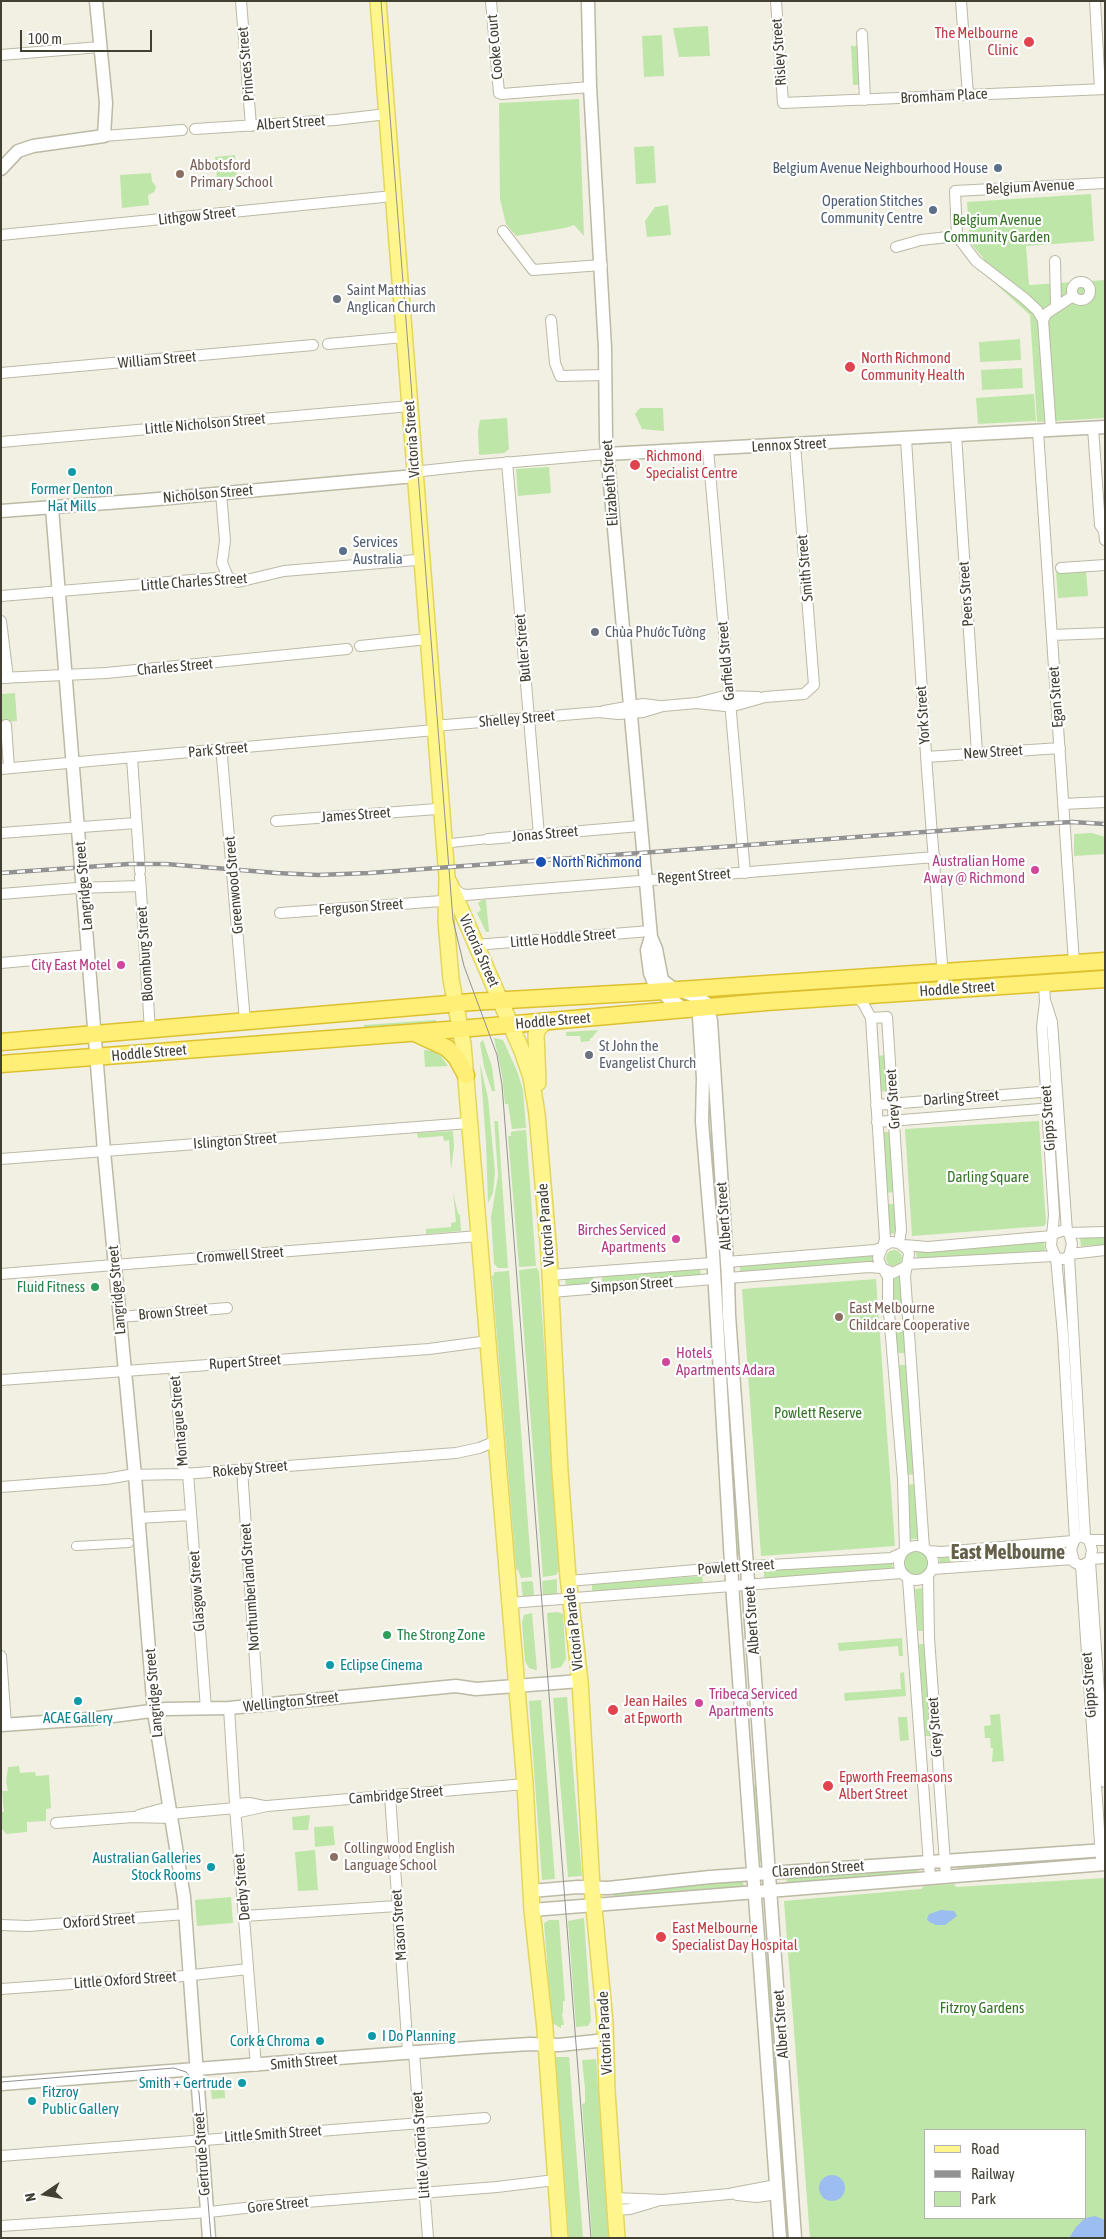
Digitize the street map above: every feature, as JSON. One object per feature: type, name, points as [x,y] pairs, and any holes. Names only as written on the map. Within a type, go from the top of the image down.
[{"type":"highway","name":"Hoddle Street","points":[[1,1042],[455,1003],[943,973],[1105,961]]},
{"type":"highway","name":"Hoddle Street","points":[[1,1064],[511,1025],[704,1005],[1105,979]]},
{"type":"highway","points":[[407,1033],[428,1038],[447,1048],[456,1057],[466,1074]]},
{"type":"main road","name":"Victoria Street","points":[[378,1],[439,783],[453,890],[511,1025]]},
{"type":"main road","points":[[406,358],[416,404],[420,463],[410,500],[416,560],[425,604]]},
{"type":"main road","points":[[439,783],[436,823],[442,901],[446,921]]},
{"type":"main road","points":[[439,783],[447,807],[453,890]]},
{"type":"main road","name":"Victoria Street","points":[[453,890],[446,921],[451,979],[461,1029]]},
{"type":"main road","points":[[538,1114],[536,1034],[540,1026],[546,1021]]},
{"type":"main road","name":"Victoria Parade","points":[[511,1025],[527,1064],[538,1114],[569,1581],[580,1681],[592,1887],[601,1970],[618,2238]]},
{"type":"main road","points":[[461,1029],[525,1784],[532,1910],[546,2044],[560,2238]]},
{"type":"street","points":[[96,1],[106,103],[104,136]]},
{"type":"street","name":"Princes Street","points":[[241,1],[251,126]]},
{"type":"street","name":"Cooke Court","points":[[491,1],[499,93],[590,87]]},
{"type":"street","name":"Elizabeth Street","points":[[584,1],[602,265],[607,454],[650,934],[647,950],[650,973],[654,983],[668,990],[684,1008]]},
{"type":"street","name":"Elizabeth Street","points":[[587,28],[588,1]]},
{"type":"street","name":"Risley Street","points":[[776,1],[783,104]]},
{"type":"street","points":[[962,1],[968,96]]},
{"type":"street","points":[[1095,1],[1102,89]]},
{"type":"street","points":[[862,34],[865,100]]},
{"type":"street","points":[[1,54],[100,47]]},
{"type":"street","name":"Bromham Place","points":[[783,104],[1102,89]]},
{"type":"street","name":"Albert Street","points":[[195,129],[387,114]]},
{"type":"street","points":[[1,169],[18,151],[32,146],[104,136],[182,130]]},
{"type":"street","name":"Belgium Avenue","points":[[957,236],[955,191],[1105,182]]},
{"type":"street","name":"Lithgow Street","points":[[1,236],[393,196]]},
{"type":"street","points":[[503,231],[533,270],[602,265]]},
{"type":"street","points":[[896,247],[921,240],[957,236],[976,261],[1024,298],[1043,320],[1047,313],[1073,296]]},
{"type":"street","points":[[1055,261],[1056,306]]},
{"type":"street","points":[[550,320],[555,363],[560,376],[606,376]]},
{"type":"street","name":"Egan Street","points":[[1043,320],[1052,636],[1074,963]]},
{"type":"street","points":[[328,344],[404,337]]},
{"type":"street","name":"William Street","points":[[1,373],[313,345]]},
{"type":"street","name":"Little Nicholson Street","points":[[1,442],[410,406]]},
{"type":"street","points":[[1099,428],[1100,525],[1104,531],[1105,540]]},
{"type":"street","name":"Lennox Street","points":[[415,476],[422,471],[464,466],[607,454],[1099,428]]},
{"type":"street","name":"Peers Street","points":[[956,435],[977,753]]},
{"type":"street","name":"York Street","points":[[906,439],[926,757],[944,990]]},
{"type":"street","name":"Smith Street","points":[[795,444],[815,679],[811,690]]},
{"type":"street","name":"Garfield Street","points":[[708,449],[745,873]]},
{"type":"street","name":"Butler Street","points":[[508,462],[539,835]]},
{"type":"street","name":"Nicholson Street","points":[[1,511],[415,476]]},
{"type":"street","points":[[221,493],[225,541],[222,563],[228,578]]},
{"type":"street","name":"Langridge Street","points":[[52,508],[104,1151],[154,1712],[186,1914],[196,2070]]},
{"type":"street","name":"Little Charles Street","points":[[1,596],[228,578],[238,582],[284,571],[416,560]]},
{"type":"street","points":[[1061,568],[1105,565]]},
{"type":"street","points":[[1,621],[5,678]]},
{"type":"street","points":[[1052,636],[1105,633]]},
{"type":"street","points":[[360,646],[428,639]]},
{"type":"street","name":"Charles Street","points":[[5,678],[66,676],[200,665],[347,649]]},
{"type":"street","name":"Shelley Street","points":[[435,728],[529,717],[630,709],[643,704],[663,706],[804,694],[811,690]]},
{"type":"street","points":[[5,768],[6,725]]},
{"type":"street","name":"Park Street","points":[[5,768],[224,750],[435,728]]},
{"type":"street","name":"New Street","points":[[926,757],[1060,748]]},
{"type":"street","name":"Greenwood Street","points":[[224,750],[223,764],[245,1021]]},
{"type":"street","name":"Bloomburg Street","points":[[132,758],[150,1030]]},
{"type":"street","points":[[1063,804],[1105,802]]},
{"type":"street","name":"James Street","points":[[276,821],[437,809]]},
{"type":"street","points":[[1,833],[136,823]]},
{"type":"street","name":"Jonas Street","points":[[451,843],[640,826]]},
{"type":"street","name":"Regent Street","points":[[453,890],[466,895],[935,857]]},
{"type":"street","points":[[1,894],[84,888],[140,878]]},
{"type":"street","name":"Ferguson Street","points":[[280,913],[442,901]]},
{"type":"street","name":"Little Hoddle Street","points":[[475,945],[650,934]]},
{"type":"street","points":[[1,963],[89,956]]},
{"type":"street","name":"Gipps Street","points":[[1044,983],[1053,1121],[1068,1232]]},
{"type":"street","points":[[668,990],[692,994],[704,1005],[714,994],[733,986]]},
{"type":"street","points":[[856,996],[864,1004],[871,1018]]},
{"type":"street","name":"Albert Street","points":[[704,1005],[699,1017],[703,1078],[702,1130],[730,1519],[732,1586],[780,2238]]},
{"type":"street","name":"Albert Street","points":[[704,1005],[710,1021],[729,1315],[795,2238]]},
{"type":"street","name":"Albert Street","points":[[684,1008],[693,1018],[700,1033]]},
{"type":"street","name":"Grey Street","points":[[882,1247],[885,1239],[871,1018],[887,1017],[902,1244]]},
{"type":"street","name":"Darling Street","points":[[876,1105],[1051,1091]]},
{"type":"street","name":"Darling Street","points":[[877,1122],[1052,1109]]},
{"type":"street","name":"Gipps Street","points":[[1052,1235],[1054,1215],[1053,1121]]},
{"type":"street","name":"Islington Street","points":[[1,1159],[469,1123]]},
{"type":"street","points":[[702,1130],[717,1129]]},
{"type":"street","points":[[882,1198],[899,1196]]},
{"type":"street","points":[[712,1263],[875,1250],[891,1242],[928,1246],[1052,1235],[1060,1231],[1105,1232]]},
{"type":"street","points":[[1068,1232],[1072,1244],[1070,1255],[1070,1358],[1080,1539],[1092,1550],[1084,1561]]},
{"type":"street","points":[[1052,1235],[1051,1246],[1070,1358]]},
{"type":"street","name":"Cromwell Street","points":[[1,1274],[479,1236]]},
{"type":"street","points":[[902,1244],[909,1254],[906,1266],[907,1314],[926,1550],[933,1560],[930,1573]]},
{"type":"street","points":[[882,1247],[878,1258],[888,1277],[889,1316],[903,1480],[904,1552],[899,1563],[905,1576],[918,1580],[930,1573],[1105,1558]]},
{"type":"street","points":[[714,1279],[869,1267],[898,1272],[906,1266],[1054,1257],[1064,1259],[1070,1255],[1105,1250]]},
{"type":"street","name":"Simpson Street","points":[[550,1275],[712,1263]]},
{"type":"street","name":"Simpson Street","points":[[550,1292],[714,1279]]},
{"type":"street","name":"Brown Street","points":[[120,1317],[227,1308]]},
{"type":"street","points":[[889,1316],[907,1314]]},
{"type":"street","name":"Rupert Street","points":[[1,1380],[430,1349],[488,1341]]},
{"type":"street","points":[[893,1359],[910,1358]]},
{"type":"street","name":"Montague Street","points":[[174,1368],[186,1474]]},
{"type":"street","name":"Rokeby Street","points":[[1,1487],[456,1453],[479,1448],[496,1440]]},
{"type":"street","name":"Northumberland Street","points":[[242,1469],[258,1706]]},
{"type":"street","name":"Glasgow Street","points":[[186,1474],[192,1515],[206,1709]]},
{"type":"street","points":[[138,1518],[192,1515]]},
{"type":"street","points":[[1080,1539],[1071,1549],[1084,1561]]},
{"type":"street","points":[[904,1552],[915,1546],[926,1550],[1080,1539],[1105,1540]]},
{"type":"street","points":[[76,1546],[129,1542]]},
{"type":"street","name":"Powlett Street","points":[[569,1581],[748,1566],[891,1558],[904,1552]]},
{"type":"street","name":"Gipps Street","points":[[1084,1561],[1095,1710],[1103,1864]]},
{"type":"street","points":[[707,1569],[708,1588]]},
{"type":"street","name":"Grey Street","points":[[930,1573],[929,1638],[946,1877]]},
{"type":"street","name":"Grey Street","points":[[905,1576],[930,1878]]},
{"type":"street","name":"Powlett Street","points":[[509,1603],[732,1586],[905,1576]]},
{"type":"street","points":[[1,1656],[4,1725]]},
{"type":"street","name":"Wellington Street","points":[[4,1725],[186,1708],[206,1709],[258,1706],[456,1686],[476,1690],[580,1681]]},
{"type":"street","name":"Derby Street","points":[[229,1708],[235,1809],[256,2066]]},
{"type":"street","name":"Gipps Street","points":[[1095,1710],[1105,1782]]},
{"type":"street","name":"Cambridge Street","points":[[56,1823],[525,1784]]},
{"type":"street","name":"Mason Street","points":[[390,1796],[397,1906],[411,2053]]},
{"type":"street","name":"Clarendon Street","points":[[531,1891],[592,1887],[608,1888],[770,1872],[1102,1850]]},
{"type":"street","name":"Clarendon Street","points":[[532,1910],[1103,1864]]},
{"type":"street","points":[[244,1916],[397,1906]]},
{"type":"street","name":"Oxford Street","points":[[5,1928],[186,1914]]},
{"type":"street","name":"Little Oxford Street","points":[[1,1989],[248,1970]]},
{"type":"street","name":"Smith Street","points":[[1,2084],[606,2040]]},
{"type":"street","name":"Little Victoria Street","points":[[411,2053],[428,2238]]},
{"type":"street","name":"Gertrude Street","points":[[196,2070],[209,2238]]},
{"type":"street","name":"Little Smith Street","points":[[1,2156],[485,2118]]},
{"type":"street","name":"Gore Street","points":[[1,2226],[207,2212],[555,2180]]},
{"type":"street","points":[[615,2204],[630,2209],[662,2200],[792,2188]]},
{"type":"green space","points":[[708,26],[710,56],[679,57],[673,28]]},
{"type":"green space","points":[[662,35],[664,76],[644,77],[642,36]]},
{"type":"green space","points":[[868,45],[870,84],[853,85],[851,46]]},
{"type":"green space","points":[[579,99],[584,236],[574,225],[516,236],[506,224],[500,199],[499,103]]},
{"type":"green space","points":[[654,146],[656,183],[636,184],[634,147]]},
{"type":"green space","points":[[235,155],[238,188],[218,190],[215,157]]},
{"type":"green space","points":[[151,173],[152,181],[156,187],[154,192],[148,195],[149,205],[122,208],[120,175]]},
{"type":"green space","name":"Belgium Avenue Community Garden","points":[[1091,194],[1094,241],[1026,246],[1029,285],[1105,280],[1105,418],[1037,422],[1030,315],[977,267],[984,259],[970,242],[967,202]]},
{"type":"green space","points":[[668,205],[671,235],[647,237],[645,221],[655,207]]},
{"type":"green space","points":[[1020,339],[1021,360],[980,362],[979,342]]},
{"type":"green space","points":[[1022,368],[1023,388],[982,390],[981,370]]},
{"type":"green space","points":[[1034,394],[1036,421],[978,424],[976,398]]},
{"type":"green space","points":[[640,408],[663,408],[664,431],[642,429],[635,414]]},
{"type":"green space","points":[[507,418],[509,449],[504,453],[479,455],[478,431],[480,420]]},
{"type":"green space","points":[[549,467],[551,493],[518,496],[516,469]]},
{"type":"green space","points":[[1086,570],[1088,596],[1058,598],[1056,572]]},
{"type":"green space","points":[[15,693],[17,721],[1,722],[1,694]]},
{"type":"green space","points":[[1092,833],[1105,837],[1105,854],[1074,856],[1074,834]]},
{"type":"green space","points":[[486,900],[489,932],[486,932],[477,913],[481,910],[478,903]]},
{"type":"green space","points":[[436,1020],[436,1022],[364,1028],[364,1025]]},
{"type":"green space","points":[[598,1030],[590,1038],[590,1041],[581,1042],[580,1036],[566,1036],[566,1032]]},
{"type":"green space","points":[[494,1038],[503,1040],[517,1071],[523,1090],[526,1128],[512,1129],[508,1104],[505,1104],[502,1075]]},
{"type":"green space","points":[[483,1040],[492,1067],[495,1091],[492,1091],[484,1067],[480,1043]]},
{"type":"green space","points":[[424,1050],[432,1051],[441,1056],[448,1066],[425,1067]]},
{"type":"green space","points":[[885,1055],[887,1091],[879,1092],[877,1056]]},
{"type":"green space","points":[[480,1063],[488,1098],[495,1172],[493,1193],[488,1203],[486,1143]]},
{"type":"green space","points":[[494,1121],[498,1121],[508,1268],[498,1268],[494,1264],[491,1217],[498,1176]]},
{"type":"green space","name":"Darling Square","points":[[1039,1121],[1046,1223],[1044,1226],[912,1236],[905,1129]]},
{"type":"green space","points":[[526,1130],[536,1266],[519,1267],[508,1136],[511,1136],[511,1132],[514,1131]]},
{"type":"green space","points":[[453,1131],[454,1147],[451,1170],[449,1140],[444,1141],[443,1136],[418,1138],[417,1133]]},
{"type":"green space","points":[[882,1132],[891,1132],[894,1192],[886,1193]]},
{"type":"green space","points":[[709,1133],[713,1133],[722,1249],[718,1250]]},
{"type":"green space","points":[[453,1192],[458,1214],[460,1215],[461,1231],[426,1234],[426,1229],[451,1227],[451,1223],[456,1222]]},
{"type":"green space","points":[[886,1204],[896,1204],[898,1233],[888,1234]]},
{"type":"green space","points":[[1105,1236],[1105,1245],[1081,1246],[1080,1237]]},
{"type":"green space","points":[[1044,1242],[1045,1251],[917,1260],[916,1251]]},
{"type":"green space","points":[[894,1250],[900,1252],[902,1258],[900,1264],[894,1266],[888,1264],[886,1258],[888,1252]]},
{"type":"green space","points":[[874,1254],[874,1264],[740,1274],[740,1264]]},
{"type":"green space","points":[[700,1267],[701,1277],[602,1284],[602,1274]]},
{"type":"green space","points":[[537,1268],[539,1272],[560,1569],[556,1575],[543,1577],[519,1270]]},
{"type":"green space","points":[[509,1271],[532,1577],[521,1578],[516,1569],[492,1276],[494,1272]]},
{"type":"green space","points":[[593,1275],[594,1285],[566,1287],[565,1277]]},
{"type":"green space","points":[[900,1277],[902,1308],[895,1311],[890,1278]]},
{"type":"green space","name":"Powlett Reserve","points":[[876,1279],[895,1546],[761,1556],[742,1289]]},
{"type":"green space","points":[[719,1290],[723,1290],[740,1556],[736,1554]]},
{"type":"green space","points":[[904,1321],[906,1353],[897,1353],[895,1322]]},
{"type":"green space","points":[[898,1365],[907,1365],[915,1474],[906,1475]]},
{"type":"green space","points":[[915,1484],[919,1539],[910,1539],[906,1485]]},
{"type":"green space","points":[[1061,1548],[1062,1556],[940,1566],[939,1557]]},
{"type":"green space","points":[[916,1550],[925,1554],[929,1563],[925,1572],[916,1576],[907,1572],[903,1563],[907,1554]]},
{"type":"green space","points":[[892,1561],[893,1570],[764,1579],[764,1571]]},
{"type":"green space","points":[[702,1576],[703,1584],[592,1592],[592,1584]]},
{"type":"green space","points":[[557,1579],[557,1594],[543,1596],[542,1581]]},
{"type":"green space","points":[[521,1582],[533,1582],[534,1597],[523,1598]]},
{"type":"green space","points":[[922,1588],[924,1631],[918,1631],[915,1589]]},
{"type":"green space","points":[[558,1612],[563,1614],[566,1659],[561,1667],[551,1669],[547,1613]]},
{"type":"green space","points":[[532,1613],[537,1670],[529,1668],[525,1661],[522,1622],[524,1615]]},
{"type":"green space","points":[[902,1638],[903,1656],[899,1656],[898,1646],[839,1651],[838,1643]]},
{"type":"green space","points":[[919,1644],[926,1644],[932,1736],[925,1736]]},
{"type":"green space","points":[[904,1672],[906,1696],[845,1701],[844,1693],[901,1689],[900,1673]]},
{"type":"green space","points":[[567,1697],[582,1876],[568,1877],[553,1698]]},
{"type":"green space","points":[[541,1700],[555,1879],[542,1880],[529,1701]]},
{"type":"green space","points":[[1000,1714],[1004,1761],[992,1762],[993,1748],[991,1748],[990,1738],[985,1738],[984,1726],[991,1725],[990,1715]]},
{"type":"green space","points":[[898,1717],[907,1717],[909,1740],[900,1741]]},
{"type":"green space","points":[[19,1766],[20,1773],[35,1772],[36,1776],[49,1775],[51,1808],[46,1809],[46,1821],[27,1822],[27,1832],[6,1834],[1,1827],[1,1812],[4,1812],[2,1791],[8,1791],[6,1782],[8,1767]]},
{"type":"green space","points":[[757,1776],[766,1862],[760,1862],[754,1787]]},
{"type":"green space","points":[[310,1815],[308,1830],[293,1830],[292,1817]]},
{"type":"green space","points":[[333,1826],[335,1845],[315,1847],[314,1827]]},
{"type":"green space","points":[[315,1850],[318,1890],[298,1891],[295,1852]]},
{"type":"green space","points":[[1089,1853],[1090,1863],[959,1873],[958,1864]]},
{"type":"green space","points":[[917,1867],[918,1876],[787,1886],[786,1877]]},
{"type":"green space","name":"Fitzroy Gardens","points":[[1105,1878],[1105,2238],[810,2238],[784,1901],[921,1889],[924,1886],[954,1884],[956,1887]]},
{"type":"green space","points":[[743,1881],[744,1890],[613,1900],[612,1891]]},
{"type":"green space","points":[[231,1897],[233,1923],[197,1926],[195,1900]]},
{"type":"green space","points":[[584,1918],[591,2021],[588,2026],[576,2027],[568,1921]]},
{"type":"green space","points":[[549,1920],[559,1920],[565,2001],[563,2001],[562,2015],[564,2025],[561,2025],[561,2028],[552,2023],[544,1923]]},
{"type":"green space","points":[[768,1935],[788,2173],[781,2174],[766,1949]]},
{"type":"green space","points":[[556,2057],[569,2057],[583,2238],[569,2238]]},
{"type":"green space","points":[[596,2059],[609,2238],[592,2238],[582,2104],[585,2103],[585,2088],[582,2060]]},
{"type":"green space","points":[[224,2081],[225,2098],[212,2099],[210,2082]]},
{"type":"water","points":[[941,1910],[954,1911],[957,1916],[945,1925],[936,1925],[929,1922],[927,1919],[929,1914]]},
{"type":"water","points":[[832,2175],[841,2179],[845,2188],[841,2197],[832,2201],[823,2197],[819,2188],[823,2179]]},
{"type":"water","points":[[1095,2216],[1105,2220],[1105,2238],[1069,2238],[1076,2227],[1086,2218]]},
{"type":"tram line","points":[[381,1],[453,920],[464,966],[497,1055],[502,1085],[591,2238]]},
{"type":"tram line","points":[[1,2082],[174,2068],[186,2072],[193,2080],[199,2092],[211,2238]]},
{"type":"railway","points":[[1,873],[129,864],[166,864],[318,875],[369,873],[1019,825],[1072,822],[1105,824]]},
{"type":"place","name":"The Melbourne Clinic","points":[[1029,42]]},
{"type":"place","name":"Belgium Avenue Neighbourhood House","points":[[998,168]]},
{"type":"place","name":"Abbotsford Primary School","points":[[180,174]]},
{"type":"place","name":"Operation Stitches Community Centre","points":[[933,210]]},
{"type":"place","name":"Saint Matthias Anglican Church","points":[[337,299]]},
{"type":"place","name":"North Richmond Community Health","points":[[850,367]]},
{"type":"place","name":"Richmond Specialist Centre","points":[[635,465]]},
{"type":"place","name":"Former Denton Hat Mills","points":[[72,472]]},
{"type":"place","name":"Services Australia","points":[[343,551]]},
{"type":"place","name":"Chùa Phước Tường","points":[[595,632]]},
{"type":"place","name":"North Richmond","points":[[541,862]]},
{"type":"place","name":"Australian Home Away @ Richmond","points":[[1035,870]]},
{"type":"place","name":"City East Motel","points":[[121,965]]},
{"type":"place","name":"St John the Evangelist Church","points":[[589,1055]]},
{"type":"place","name":"Birches Serviced Apartments","points":[[676,1239]]},
{"type":"place","name":"Fluid Fitness","points":[[95,1287]]},
{"type":"place","name":"East Melbourne Childcare Cooperative","points":[[839,1317]]},
{"type":"place","name":"Hotels Apartments Adara","points":[[666,1362]]},
{"type":"place","name":"The Strong Zone","points":[[387,1635]]},
{"type":"place","name":"Eclipse Cinema","points":[[330,1665]]},
{"type":"place","name":"ACAE Gallery","points":[[78,1701]]},
{"type":"place","name":"Tribeca Serviced Apartments","points":[[699,1703]]},
{"type":"place","name":"Jean Hailes at Epworth","points":[[613,1710]]},
{"type":"place","name":"Epworth Freemasons Albert Street","points":[[828,1786]]},
{"type":"place","name":"Collingwood English Language School","points":[[334,1857]]},
{"type":"place","name":"Australian Galleries Stock Rooms","points":[[211,1867]]},
{"type":"place","name":"East Melbourne Specialist Day Hospital","points":[[661,1937]]},
{"type":"place","name":"I Do Planning","points":[[372,2036]]},
{"type":"place","name":"Cork & Chroma","points":[[320,2041]]},
{"type":"place","name":"Smith + Gertrude","points":[[242,2083]]},
{"type":"place","name":"Fitzroy Public Gallery","points":[[32,2101]]},
{"type":"district","name":"East Melbourne","points":[[1008,1553]]}]
